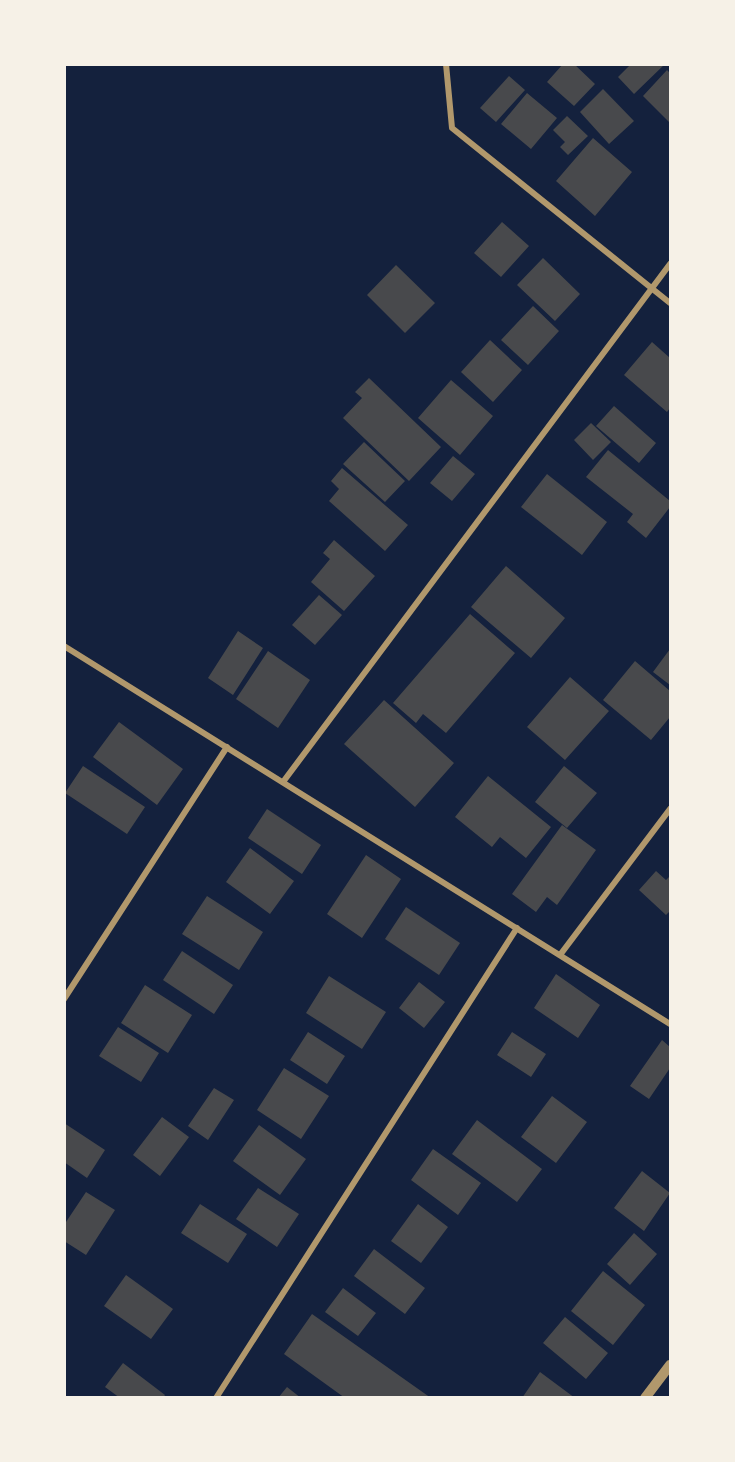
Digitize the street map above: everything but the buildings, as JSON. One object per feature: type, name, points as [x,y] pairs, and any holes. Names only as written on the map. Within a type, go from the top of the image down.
[{"type":"street","points":[[446,64],[452,128],[670,303]]},
{"type":"street","points":[[283,782],[670,264]]},
{"type":"street","points":[[64,646],[670,1024]]},
{"type":"street","points":[[64,999],[226,747]]},
{"type":"street","points":[[560,955],[670,809]]},
{"type":"street","points":[[216,1398],[517,928]]},
{"type":"street","points":[[645,1398],[670,1365]]}]
